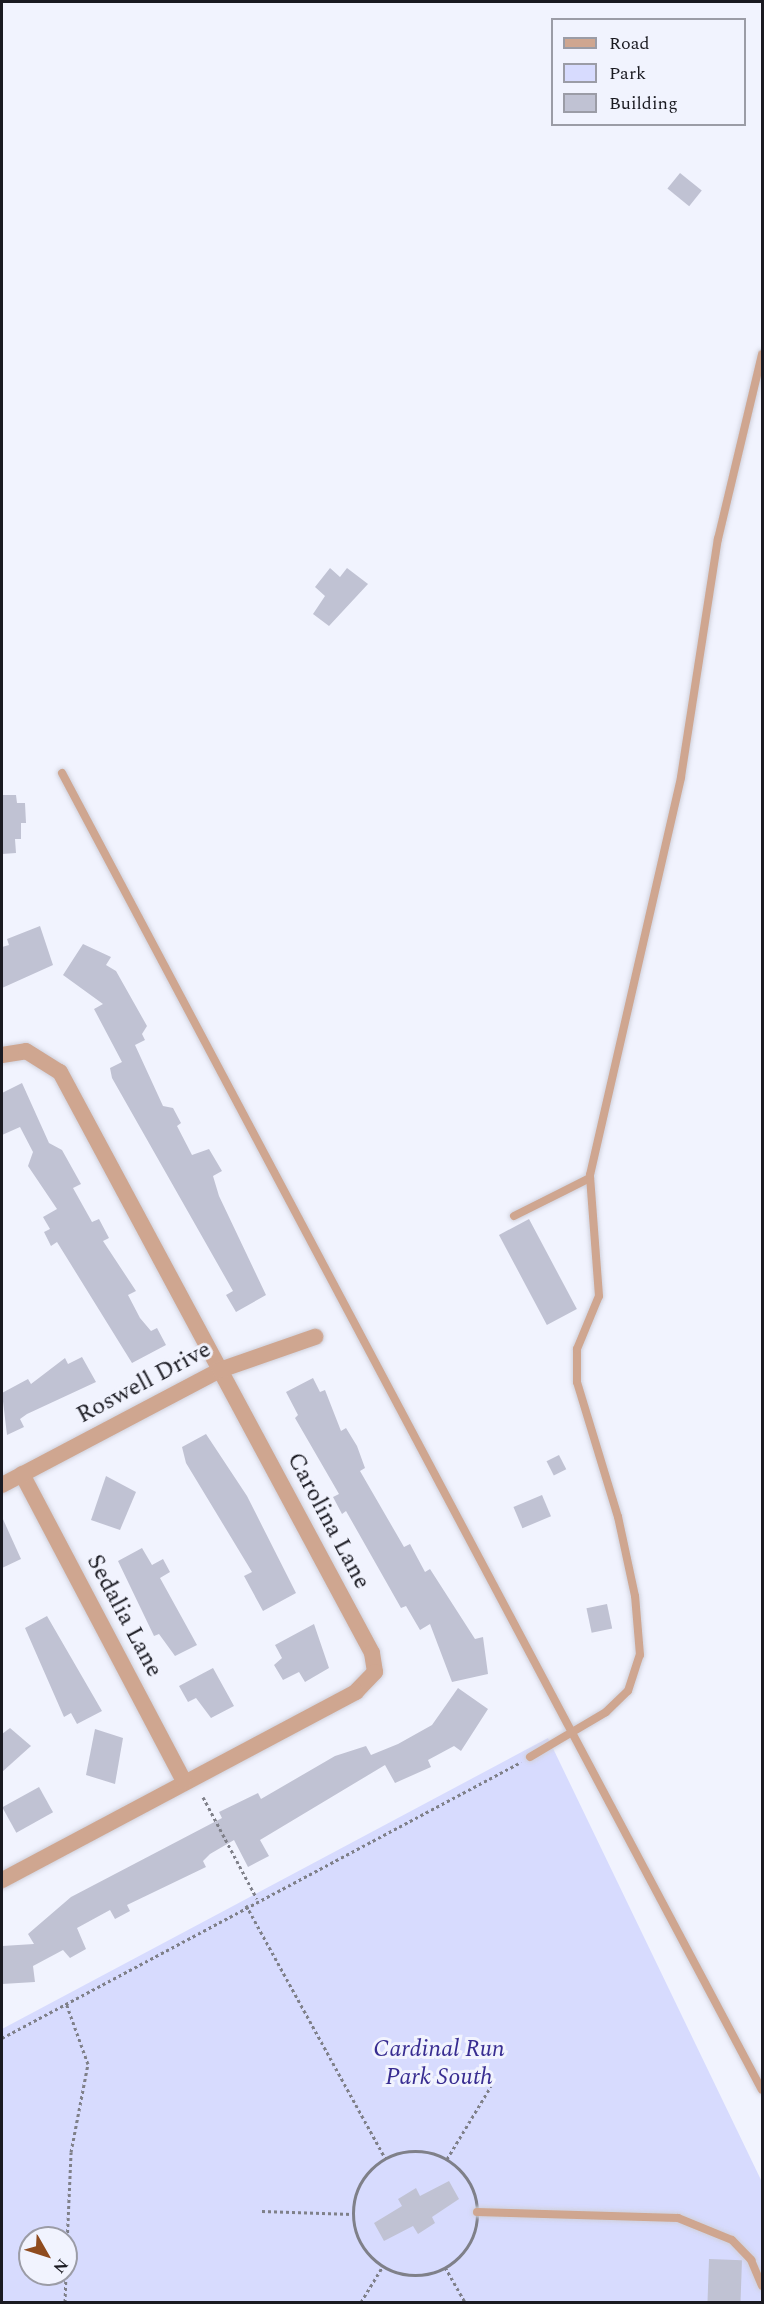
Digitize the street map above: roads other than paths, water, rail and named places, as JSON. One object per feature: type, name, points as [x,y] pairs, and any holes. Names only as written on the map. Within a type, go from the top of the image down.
[{"type":"street","name":"Carolina Lane","points":[[2,1055],[26,1051],[60,1072],[372,1653],[375,1672],[356,1692],[184,1781],[2,1880]]},
{"type":"street","name":"Roswell Drive","points":[[2,1485],[220,1370],[315,1336]]},
{"type":"street","name":"Sedalia Lane","points":[[22,1474],[184,1781]]},
{"type":"lane","points":[[530,1756],[573,1734],[628,1691],[640,1655],[635,1596],[618,1517],[577,1382],[577,1349],[598,1296],[590,1178],[681,777],[718,539],[762,354]]},
{"type":"lane","points":[[62,773],[762,2090]]},
{"type":"lane","points":[[514,1216],[590,1178]]},
{"type":"lane","points":[[477,2212],[678,2218],[732,2240],[751,2260],[762,2286]]},
{"type":"park label","name":"Cardinal Run Park South","points":[[439,2064]]}]
